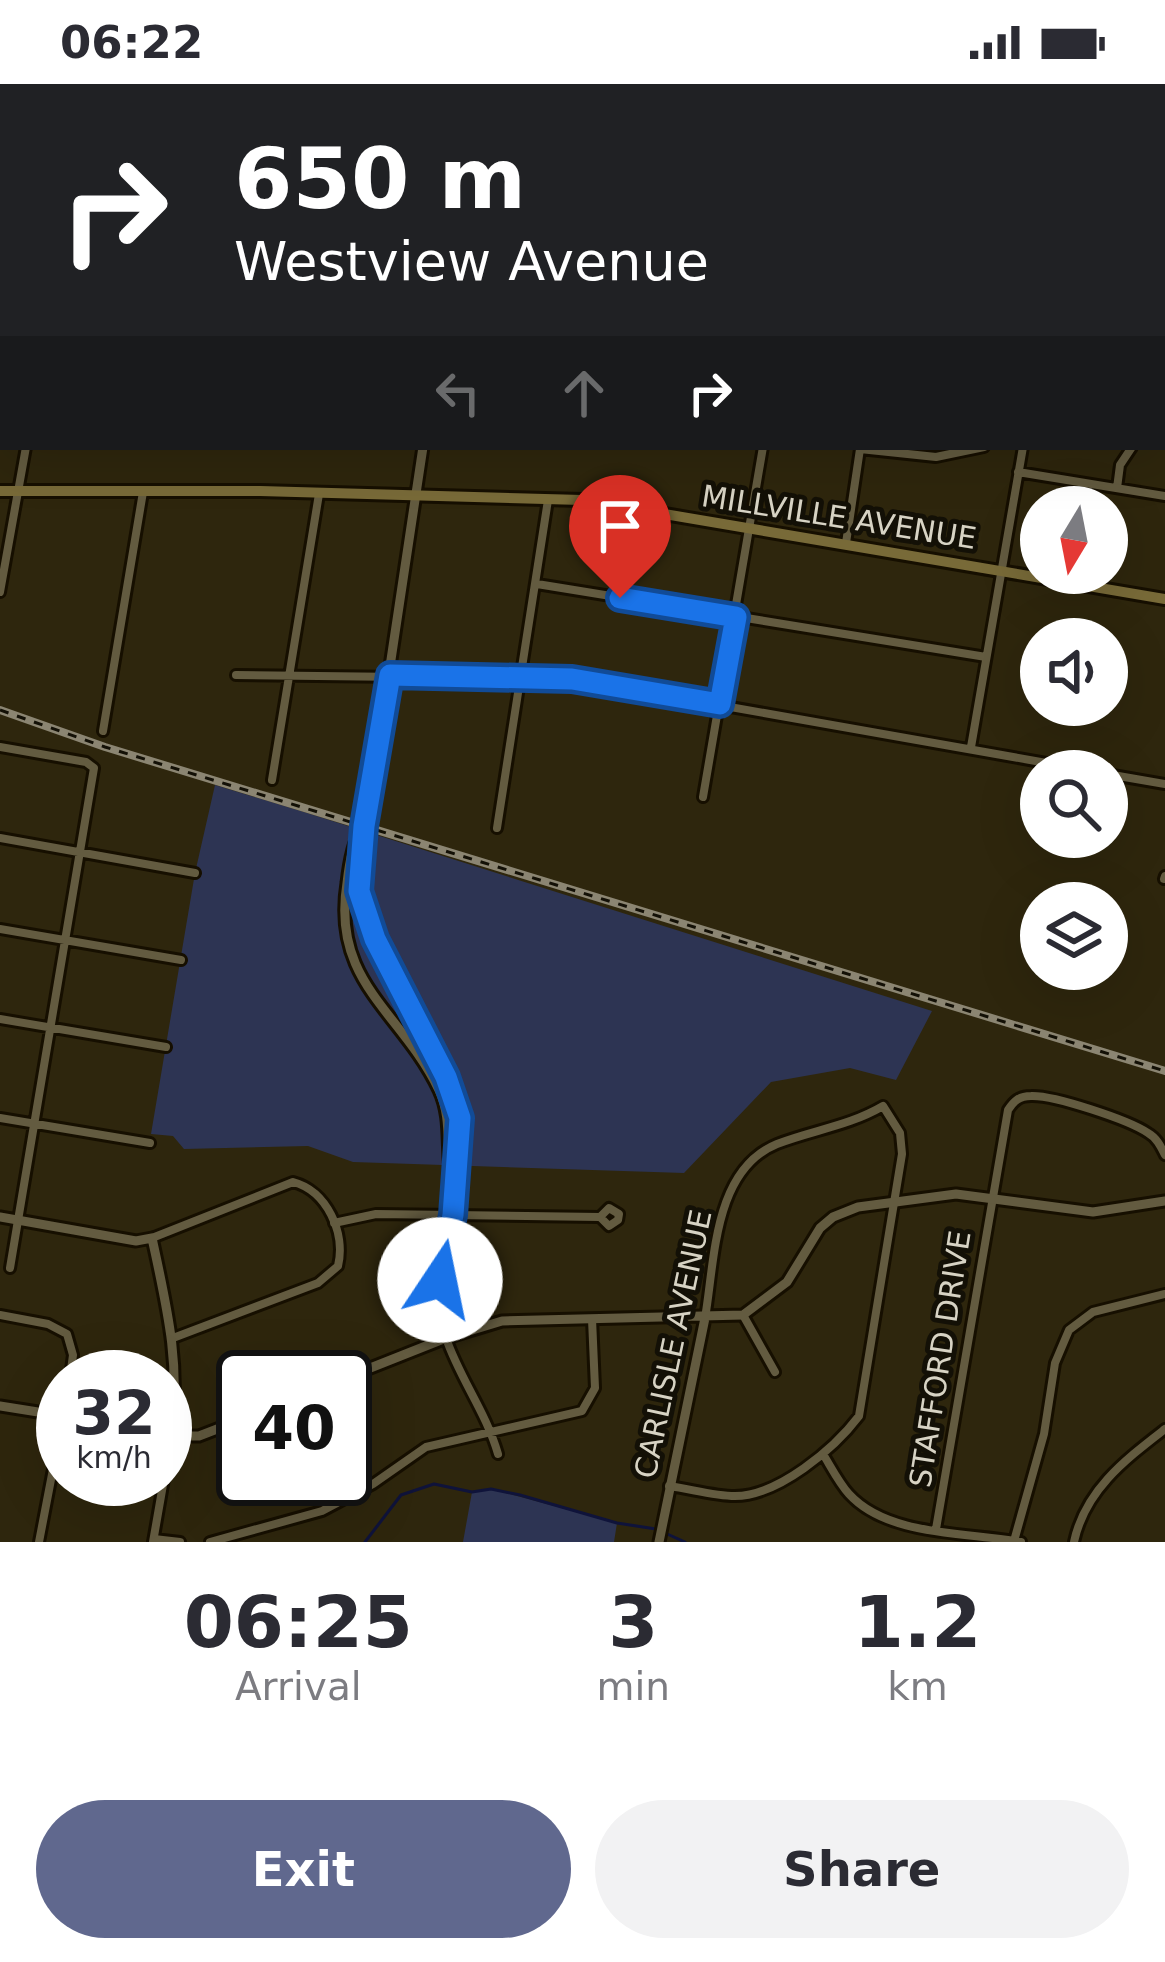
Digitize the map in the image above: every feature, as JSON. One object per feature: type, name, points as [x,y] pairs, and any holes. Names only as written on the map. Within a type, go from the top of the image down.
[{"type":"main road","name":"MILLVILLE AVENUE","points":[[0,491],[582,500],[1165,598]]},
{"type":"street","points":[[0,592],[25,450]]},
{"type":"street","points":[[423,450],[358,880],[364,915],[446,1077],[460,1118],[453,1187]]},
{"type":"street","points":[[703,797],[763,450]]},
{"type":"street","points":[[847,543],[861,450]]},
{"type":"street","points":[[878,450],[936,457],[970,450]]},
{"type":"street","points":[[971,747],[1022,450]]},
{"type":"street","points":[[1117,486],[1120,465],[1130,450]]},
{"type":"street","points":[[1018,472],[1105,486]]},
{"type":"street","points":[[1128,490],[1165,496]]},
{"type":"street","points":[[103,731],[143,492]]},
{"type":"street","points":[[272,780],[319,494]]},
{"type":"street","points":[[497,828],[548,498]]},
{"type":"street","points":[[536,584],[986,657]]},
{"type":"street","points":[[236,675],[572,679],[1020,757]]},
{"type":"street","points":[[0,747],[86,762],[94,768],[10,1268]]},
{"type":"street","points":[[1128,778],[1165,784]]},
{"type":"street","points":[[364,826],[356,836],[348,875],[345,936],[360,976],[439,1090],[448,1118],[453,1215],[440,1280],[440,1320],[498,1454]]},
{"type":"street","points":[[0,838],[195,873]]},
{"type":"street","points":[[0,929],[181,960]]},
{"type":"street","points":[[0,1019],[166,1047]]},
{"type":"street","name":"STAFFORD DRIVE","points":[[936,1529],[1003,1120],[1015,1100],[1024,1096],[1049,1099],[1133,1125],[1158,1142],[1165,1155]]},
{"type":"street","name":"CARLISLE AVENUE","points":[[659,1542],[691,1396],[723,1211],[733,1185],[749,1163],[774,1145],[841,1127],[883,1106],[902,1142],[896,1202]]},
{"type":"street","points":[[0,1118],[150,1143]]},
{"type":"street","points":[[0,1217],[136,1241],[293,1182],[313,1190],[334,1223],[340,1257],[333,1274],[173,1338]]},
{"type":"street","points":[[372,1367],[485,1324],[523,1318],[743,1315],[787,1282],[810,1241],[833,1216],[858,1208],[956,1194],[1093,1212],[1165,1201]]},
{"type":"street","points":[[668,1486],[733,1496],[760,1493],[839,1442],[859,1416],[896,1202]]},
{"type":"street","points":[[334,1223],[376,1214],[600,1217]]},
{"type":"street","points":[[152,1238],[174,1350]]},
{"type":"street","points":[[823,1454],[849,1494],[869,1510],[936,1529],[1017,1541],[1044,1434],[1055,1363],[1069,1330],[1093,1312],[1165,1294]]},
{"type":"street","points":[[0,1315],[48,1324],[67,1334],[72,1350]]},
{"type":"street","points":[[743,1315],[775,1372]]},
{"type":"street","points":[[210,1542],[322,1511],[374,1484],[426,1447],[582,1411],[595,1388],[592,1319]]},
{"type":"street","points":[[0,1406],[36,1412]]},
{"type":"street","points":[[1074,1542],[1093,1494],[1165,1429]]},
{"type":"street","points":[[39,1542],[46,1506]]},
{"type":"street","points":[[159,1506],[154,1540],[180,1542]]},
{"type":"shaded area","points":[[215,785],[932,1011],[896,1080],[850,1068],[771,1082],[684,1173],[353,1162],[308,1146],[184,1149],[173,1136],[151,1134],[195,873]]},
{"type":"shaded area","points":[[491,1489],[617,1523],[614,1542],[463,1542],[472,1492]]},
{"type":"waterway","points":[[365,1542],[401,1495],[434,1484],[472,1492],[491,1489],[656,1529]]},
{"type":"waterway","points":[[665,1533],[685,1542]]},
{"type":"railway","points":[[0,710],[105,747],[1165,1071]]},
{"type":"route","points":[[440,1280],[453,1215],[460,1118],[446,1077],[364,915],[358,880],[390,675],[572,679],[720,704],[736,617],[620,598]]}]
